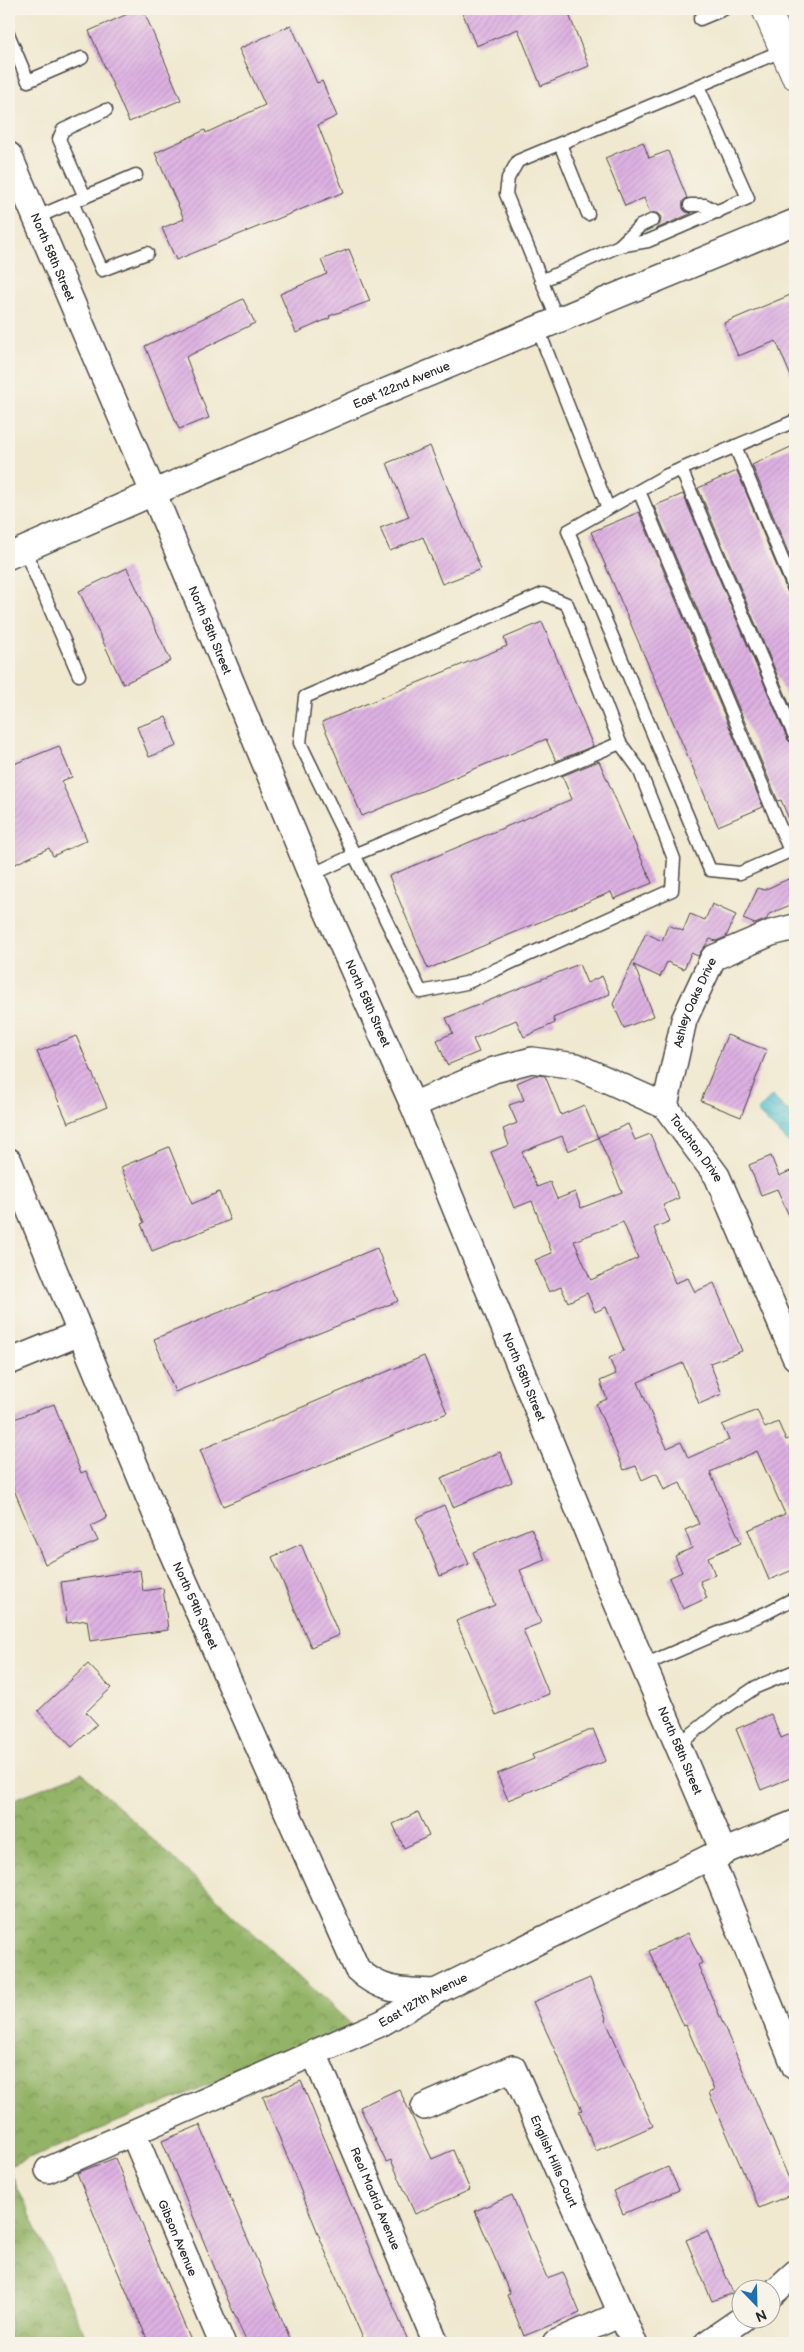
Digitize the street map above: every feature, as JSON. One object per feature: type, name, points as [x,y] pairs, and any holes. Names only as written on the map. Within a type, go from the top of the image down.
[{"type":"main road","points":[[766,9],[795,75]]},
{"type":"street","name":"North 58th Street","points":[[9,155],[153,492],[310,876],[413,1105],[678,1746],[795,2067]]},
{"type":"street","name":"East 122nd Avenue","points":[[16,552],[153,492],[795,222]]},
{"type":"street","name":"Ashley Oaks Drive","points":[[665,1106],[684,1020],[713,958],[771,933],[795,927]]},
{"type":"street","name":"Touchton Drive","points":[[413,1105],[494,1070],[532,1060],[576,1066],[665,1106],[717,1176],[795,1357]]},
{"type":"street","name":"North 59th Street","points":[[9,1161],[168,1544],[357,1969],[370,1982],[390,1989],[435,1992]]},
{"type":"street","points":[[9,1362],[80,1334]]},
{"type":"street","name":"East 127th Avenue","points":[[48,2170],[382,2023],[435,1992],[717,1855],[795,1824]]},
{"type":"street","name":"Real Madrid Avenue","points":[[314,2053],[436,2343]]},
{"type":"street","name":"English Hills Court","points":[[424,2107],[513,2068],[634,2343]]},
{"type":"street","name":"Gibson Avenue","points":[[133,2133],[222,2343]]},
{"type":"street","points":[[782,2285],[795,2273]]},
{"type":"street","points":[[555,2343],[621,2314]]},
{"type":"street","points":[[707,2343],[732,2326]]},
{"type":"lane","points":[[700,19],[724,9]]},
{"type":"lane","points":[[9,36],[28,81],[82,58]]},
{"type":"lane","points":[[608,508],[548,325],[541,281],[506,194],[508,178],[518,161],[784,50]]},
{"type":"lane","points":[[541,281],[619,246],[648,241],[748,198],[698,86]]},
{"type":"lane","points":[[85,197],[59,139],[62,130],[106,110]]},
{"type":"lane","points":[[560,144],[588,214]]},
{"type":"lane","points":[[35,218],[136,175]]},
{"type":"lane","points":[[72,202],[102,270],[147,253]]},
{"type":"lane","points":[[690,205],[705,205],[718,212]]},
{"type":"lane","points":[[619,246],[640,226],[653,220]]},
{"type":"lane","points":[[639,491],[793,850],[740,873],[710,870],[568,531],[608,508],[639,491],[681,469],[795,421]]},
{"type":"lane","points":[[735,446],[795,590]]},
{"type":"lane","points":[[681,469],[795,737]]},
{"type":"lane","points":[[16,552],[79,675]]},
{"type":"lane","points":[[543,594],[567,604],[620,742],[640,769],[674,859],[672,890],[466,983],[421,992],[300,743],[306,697],[543,594]]},
{"type":"lane","points":[[310,876],[354,855],[620,742]]},
{"type":"lane","points":[[644,1665],[768,1612],[795,1598]]},
{"type":"lane","points":[[678,1746],[718,1712],[756,1687],[795,1671]]},
{"type":"green space","points":[[82,1773],[353,2026],[9,2166],[9,1801]]},
{"type":"green space","points":[[9,2169],[89,2343],[9,2343]]},
{"type":"water","points":[[772,1096],[795,1118],[795,1136],[789,1143],[757,1112]]},
{"type":"building","points":[[139,9],[143,9],[181,100],[129,122],[89,31]]},
{"type":"building","points":[[461,9],[567,9],[589,66],[541,86],[518,29],[476,46]]},
{"type":"building","points":[[291,25],[317,83],[322,81],[337,116],[318,125],[344,192],[176,260],[162,228],[184,219],[155,153],[205,130],[206,133],[265,105],[239,49]]},
{"type":"building","points":[[643,142],[649,158],[668,151],[687,198],[683,201],[683,209],[686,212],[692,213],[656,229],[660,224],[661,217],[657,213],[650,213],[644,198],[625,206],[605,158]]},
{"type":"building","points":[[349,249],[370,301],[329,316],[330,318],[296,333],[280,294],[327,274],[321,260]]},
{"type":"building","points":[[795,293],[795,386],[776,341],[738,356],[724,323]]},
{"type":"building","points":[[243,299],[255,323],[186,357],[209,418],[179,429],[145,346]]},
{"type":"building","points":[[795,445],[795,569],[752,465]]},
{"type":"building","points":[[430,446],[481,569],[442,584],[423,537],[390,551],[380,528],[409,517],[387,463]]},
{"type":"building","points":[[737,471],[788,593],[795,598],[795,717],[698,488]]},
{"type":"building","points":[[683,494],[788,740],[795,745],[795,834],[781,800],[778,801],[654,506]]},
{"type":"building","points":[[639,512],[763,807],[718,826],[591,532]]},
{"type":"building","points":[[127,568],[171,661],[123,684],[79,591]]},
{"type":"building","points":[[542,622],[593,746],[556,761],[546,739],[362,816],[322,722],[507,646],[504,638]]},
{"type":"building","points":[[166,717],[177,746],[149,757],[137,727]]},
{"type":"building","points":[[59,746],[72,777],[61,781],[87,840],[53,856],[49,848],[9,867],[9,766]]},
{"type":"building","points":[[599,761],[652,883],[614,899],[611,892],[428,969],[389,876],[572,799],[562,776]]},
{"type":"building","points":[[795,876],[795,903],[769,914],[767,919],[755,924],[743,919],[758,888],[764,890]]},
{"type":"building","points":[[712,904],[736,915],[726,937],[716,941],[710,939],[698,956],[691,953],[684,969],[667,962],[660,977],[634,965],[654,1016],[624,1028],[613,1004],[646,933],[662,941],[668,925],[683,931],[690,914],[705,920]]},
{"type":"building","points":[[579,964],[587,983],[602,976],[610,994],[553,1018],[555,1023],[524,1037],[516,1020],[473,1039],[479,1052],[447,1065],[437,1040],[453,1033],[446,1018]]},
{"type":"building","points":[[727,1035],[767,1050],[741,1117],[701,1101]]},
{"type":"building","points":[[76,1036],[107,1107],[68,1123],[37,1052]]},
{"type":"building","points":[[535,1075],[545,1076],[561,1115],[584,1105],[598,1138],[568,1151],[562,1136],[522,1152],[537,1187],[550,1182],[557,1199],[575,1192],[581,1208],[622,1192],[598,1137],[628,1124],[635,1140],[650,1134],[679,1198],[663,1205],[670,1221],[654,1228],[675,1283],[688,1278],[695,1292],[714,1283],[742,1351],[710,1363],[722,1394],[699,1404],[683,1363],[638,1382],[667,1448],[681,1442],[688,1458],[729,1440],[722,1425],[757,1410],[765,1428],[778,1422],[786,1440],[795,1436],[795,1569],[769,1580],[748,1530],[785,1514],[757,1451],[710,1472],[741,1543],[708,1557],[715,1575],[700,1581],[707,1598],[683,1609],[669,1578],[682,1572],[675,1556],[692,1548],[685,1530],[699,1524],[680,1483],[664,1490],[657,1473],[642,1480],[636,1466],[624,1470],[596,1404],[607,1399],[600,1381],[616,1374],[609,1358],[624,1351],[606,1307],[595,1312],[587,1293],[568,1302],[561,1287],[549,1292],[535,1260],[552,1253],[532,1201],[514,1208],[491,1152],[509,1145],[503,1129],[517,1123],[509,1105],[524,1100],[517,1083]],"holes":[[[623,1222],[638,1258],[591,1280],[574,1241]]]},
{"type":"building","points":[[169,1147],[192,1204],[219,1192],[230,1220],[152,1251],[141,1224],[144,1223],[121,1167]]},
{"type":"building","points":[[771,1156],[779,1176],[795,1169],[795,1229],[777,1189],[761,1195],[749,1165]]},
{"type":"building","points":[[377,1248],[398,1301],[175,1392],[154,1339]]},
{"type":"building","points":[[424,1356],[447,1413],[223,1506],[200,1450]]},
{"type":"building","points":[[54,1404],[81,1473],[86,1471],[107,1518],[91,1526],[98,1541],[45,1564],[9,1478],[9,1421]]},
{"type":"building","points":[[500,1452],[512,1482],[453,1507],[441,1478]]},
{"type":"building","points":[[444,1505],[469,1564],[440,1576],[416,1518]]},
{"type":"building","points":[[531,1528],[545,1560],[520,1570],[541,1623],[523,1630],[549,1694],[496,1715],[456,1621],[495,1605],[473,1552]]},
{"type":"building","points":[[301,1544],[339,1635],[311,1647],[272,1557]]},
{"type":"building","points":[[140,1570],[143,1591],[163,1588],[168,1630],[90,1641],[87,1620],[67,1623],[61,1582]]},
{"type":"building","points":[[88,1664],[111,1688],[86,1712],[97,1724],[72,1747],[38,1711]]},
{"type":"building","points":[[771,1714],[781,1738],[795,1732],[795,1776],[761,1790],[736,1729]]},
{"type":"building","points":[[593,1729],[606,1761],[508,1800],[497,1774],[534,1759],[532,1755]]},
{"type":"building","points":[[418,1812],[429,1836],[404,1848],[393,1824]]},
{"type":"building","points":[[688,1933],[702,1963],[698,1965],[795,2193],[759,2208],[709,2093],[714,2090],[686,2025],[683,2026],[649,1951]]},
{"type":"building","points":[[590,1978],[605,2019],[653,2126],[596,2151],[579,2111],[582,2110],[533,2002]]},
{"type":"building","points":[[301,2081],[409,2343],[365,2343],[328,2258],[263,2097]]},
{"type":"building","points":[[399,2089],[432,2159],[453,2150],[470,2190],[415,2214],[391,2160],[386,2162],[360,2107]]},
{"type":"building","points":[[200,2125],[292,2343],[247,2343],[228,2300],[162,2141]]},
{"type":"building","points":[[115,2158],[192,2343],[149,2343],[111,2256],[77,2173]]},
{"type":"building","points":[[668,2167],[679,2190],[623,2214],[613,2191]]},
{"type":"building","points":[[512,2195],[547,2278],[563,2272],[580,2313],[524,2336],[507,2295],[510,2294],[475,2211]]},
{"type":"building","points":[[707,2231],[732,2293],[712,2301],[686,2240]]}]
